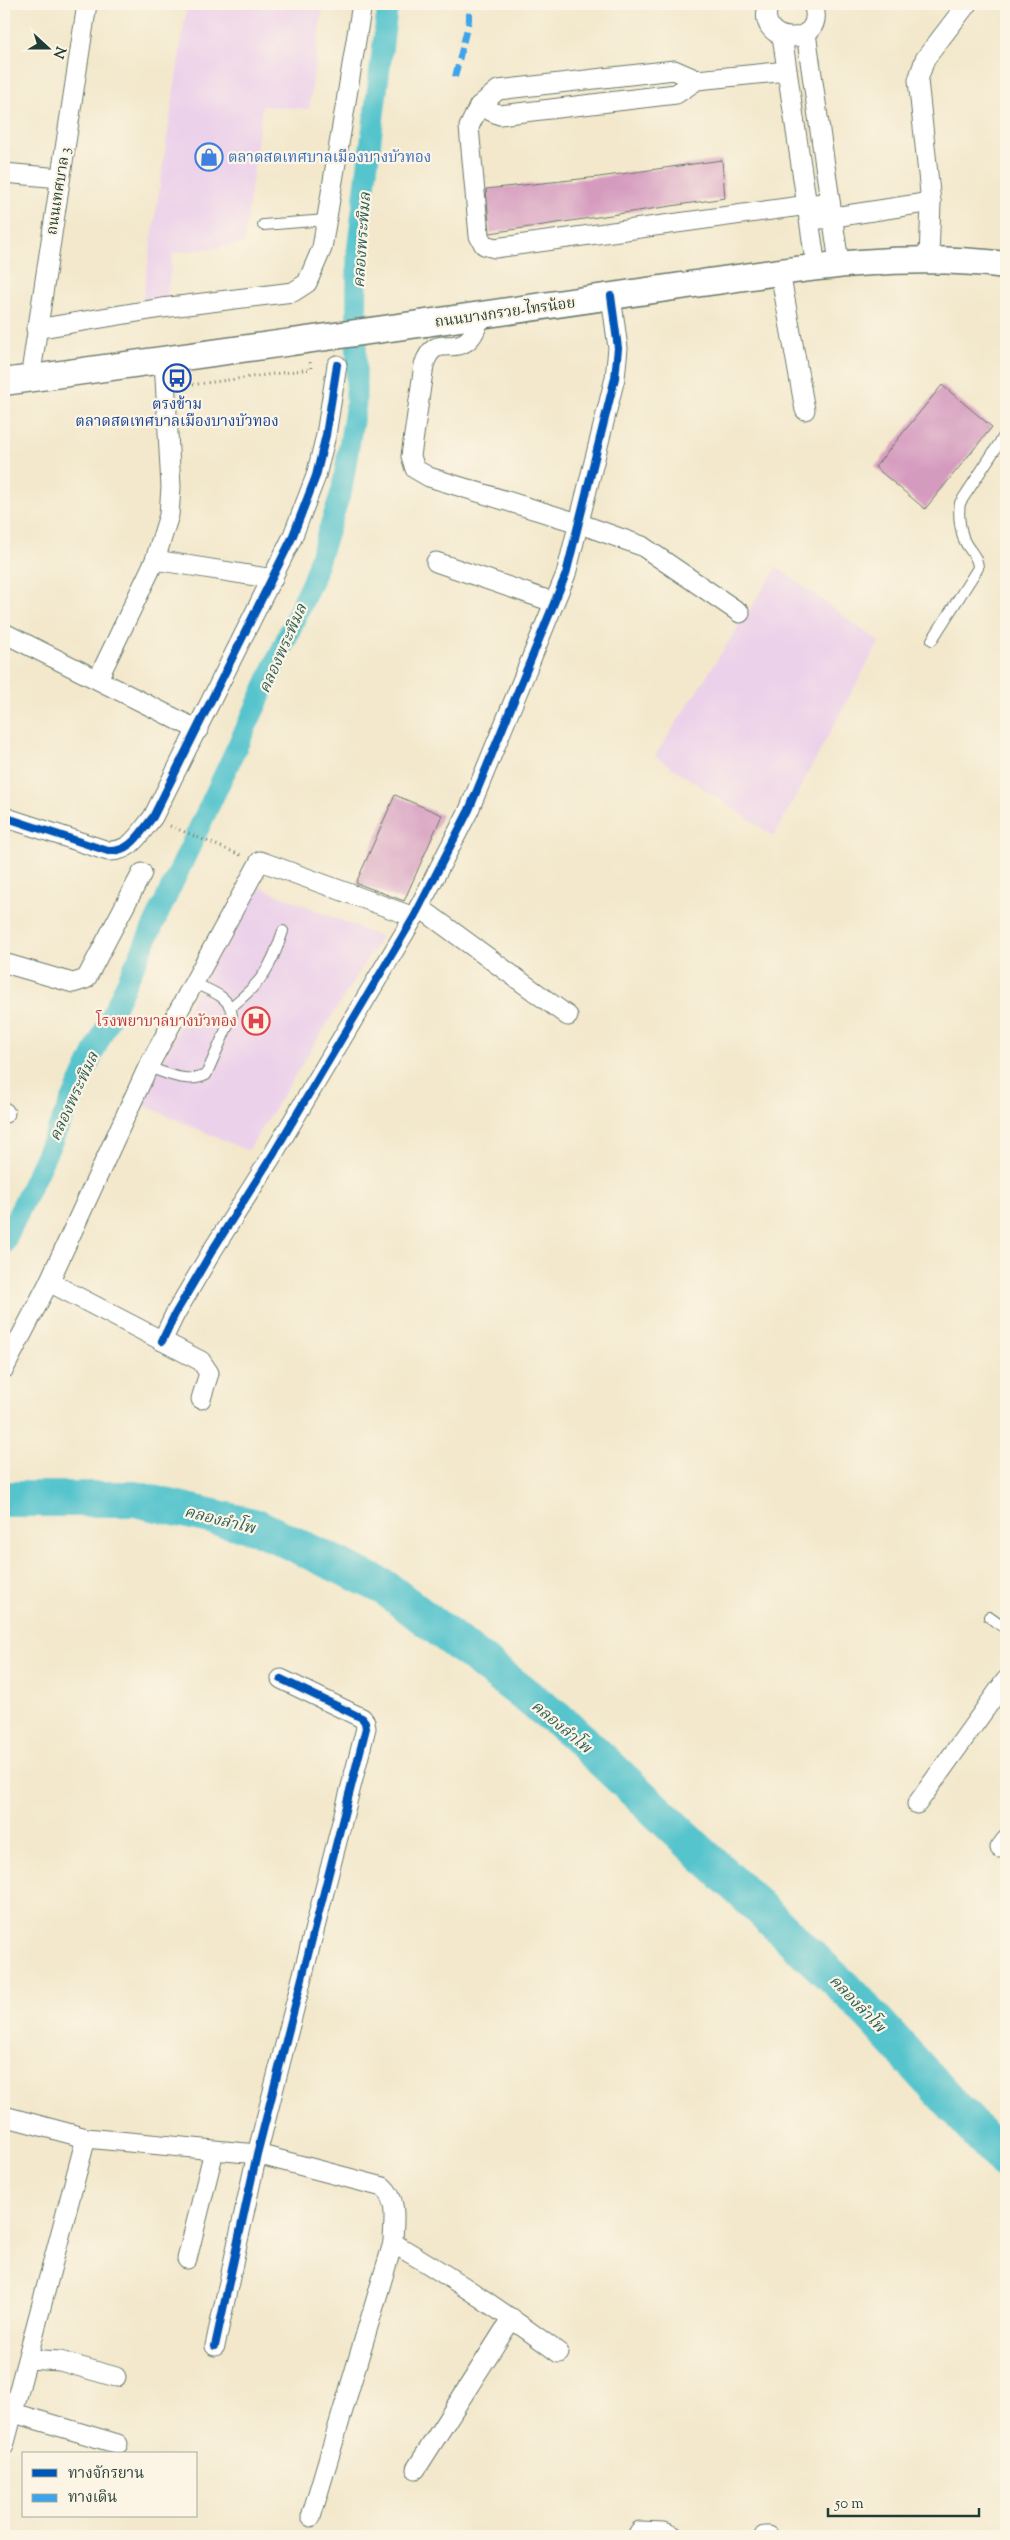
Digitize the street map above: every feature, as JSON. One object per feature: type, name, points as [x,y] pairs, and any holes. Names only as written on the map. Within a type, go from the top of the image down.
[{"type":"main road","name":"ถนนบางกรวย-ไทรน้อย","points":[[4,382],[828,265],[929,258],[960,259],[1006,265]]},
{"type":"street","name":"ถนนเทศบาล 3","points":[[30,379],[36,329],[87,4]]},
{"type":"street","points":[[36,329],[162,308],[293,292],[308,282],[322,248],[362,4]]},
{"type":"street","points":[[769,4],[768,22],[772,28],[782,36],[792,38],[806,33],[815,20],[815,4]]},
{"type":"street","points":[[929,258],[931,202],[918,80],[925,59],[967,4]]},
{"type":"street","points":[[806,33],[831,210],[828,265]]},
{"type":"street","points":[[782,36],[807,212],[828,265]]},
{"type":"street","points":[[697,80],[674,70],[498,90],[479,106],[469,127],[468,137],[479,236],[484,246],[495,248],[807,212],[931,202]]},
{"type":"street","points":[[479,106],[500,115],[676,94],[697,80],[787,71]]},
{"type":"street","points":[[579,81],[583,104]]},
{"type":"street","points":[[4,172],[60,178]]},
{"type":"street","points":[[780,272],[805,410]]},
{"type":"street","points":[[162,1341],[175,1314],[212,1251],[272,1156],[417,912],[469,810],[552,602],[566,574],[615,378],[618,348],[611,296]]},
{"type":"street","points":[[481,315],[470,338],[462,344],[436,347],[428,352],[424,365],[411,456],[415,469],[429,477],[578,523],[642,546],[740,613]]},
{"type":"street","points":[[98,679],[155,560],[169,515],[172,487],[164,360]]},
{"type":"street","points":[[4,817],[108,851],[125,849],[153,817],[273,579],[316,476],[326,435],[337,365]]},
{"type":"street","points":[[155,560],[273,579]]},
{"type":"street","points":[[436,562],[552,602]]},
{"type":"street","points":[[4,633],[198,730]]},
{"type":"street","points":[[4,1369],[49,1282],[148,1067],[260,861],[417,912],[568,1016]]},
{"type":"street","points":[[4,963],[73,983],[86,979],[142,873]]},
{"type":"street","points":[[49,1282],[192,1356],[208,1368],[209,1373],[201,1400]]},
{"type":"street","points":[[214,2346],[257,2154],[366,1728],[366,1722],[362,1718],[281,1679]]},
{"type":"street","points":[[917,1804],[1006,1680]]},
{"type":"street","points":[[4,2116],[86,2138],[257,2154],[383,2187],[391,2194],[394,2205],[392,2243],[311,2517]]},
{"type":"street","points":[[4,2446],[86,2138]]},
{"type":"street","points":[[187,2259],[214,2151]]},
{"type":"street","points":[[392,2243],[429,2264],[512,2318],[559,2353]]},
{"type":"street","points":[[416,2469],[512,2318]]},
{"type":"street","points":[[28,2359],[60,2361],[116,2377]]},
{"type":"street","points":[[14,2413],[118,2444]]},
{"type":"street","points":[[637,2536],[640,2530],[651,2530],[674,2536]]},
{"type":"street","points":[[764,2536],[769,2536]]},
{"type":"lane","points":[[264,225],[326,220]]},
{"type":"lane","points":[[932,640],[978,568],[978,560],[964,540],[958,514],[960,503],[1006,433]]},
{"type":"lane","points":[[231,1007],[255,988],[274,957],[283,931]]},
{"type":"lane","points":[[148,1067],[185,1079],[200,1078],[206,1075],[232,1016],[231,1007],[224,998],[194,983]]},
{"type":"lane","points":[[989,1617],[1006,1629]]},
{"type":"path","points":[[165,823],[233,854]]},
{"type":"shaded area","name":"ตลาดสดเทศบาลเมืองบางบัวทอง","points":[[187,4],[323,4],[309,109],[262,106],[244,244],[173,253],[166,302],[142,304]]},
{"type":"shaded area","points":[[777,567],[879,642],[774,836],[655,756]]},
{"type":"shaded area","name":"โรงพยาบาลบางบัวทอง","points":[[250,883],[381,937],[248,1151],[141,1104]]},
{"type":"building","points":[[722,160],[725,198],[490,233],[486,189],[599,177]]},
{"type":"building","points":[[942,385],[992,427],[925,509],[875,467]]},
{"type":"building","points":[[395,795],[442,815],[404,901],[356,883]]},
{"type":"waterway","name":"คลองพระพิมล","points":[[4,1244],[257,704],[312,581],[342,489],[356,403],[357,251],[388,4]]},
{"type":"waterway","name":"คลองลำโพ","points":[[4,1499],[135,1499],[258,1527],[384,1587],[566,1726],[853,1996],[1006,2163]]},
{"type":"marked path","points":[[455,77],[469,20],[469,4]]},
{"type":"cycle path","points":[[162,1341],[175,1314],[212,1251],[272,1156],[414,917],[469,810],[566,574],[615,378],[618,348],[611,296]]},
{"type":"cycle path","points":[[4,817],[108,851],[116,851],[129,845],[153,817],[292,538],[316,476],[326,435],[337,365]]},
{"type":"cycle path","points":[[215,2346],[257,2154],[366,1728],[362,1718],[281,1679]]},
{"type":"place","name":"ตลาดสดเทศบาลเมืองบางบัวทอง","points":[[209,157]]},
{"type":"place","name":"ตรงข้าม ตลาดสดเทศบาลเมืองบางบัวทอง","points":[[177,378]]},
{"type":"place","name":"โรงพยาบาลบางบัวทอง","points":[[256,1021]]}]
